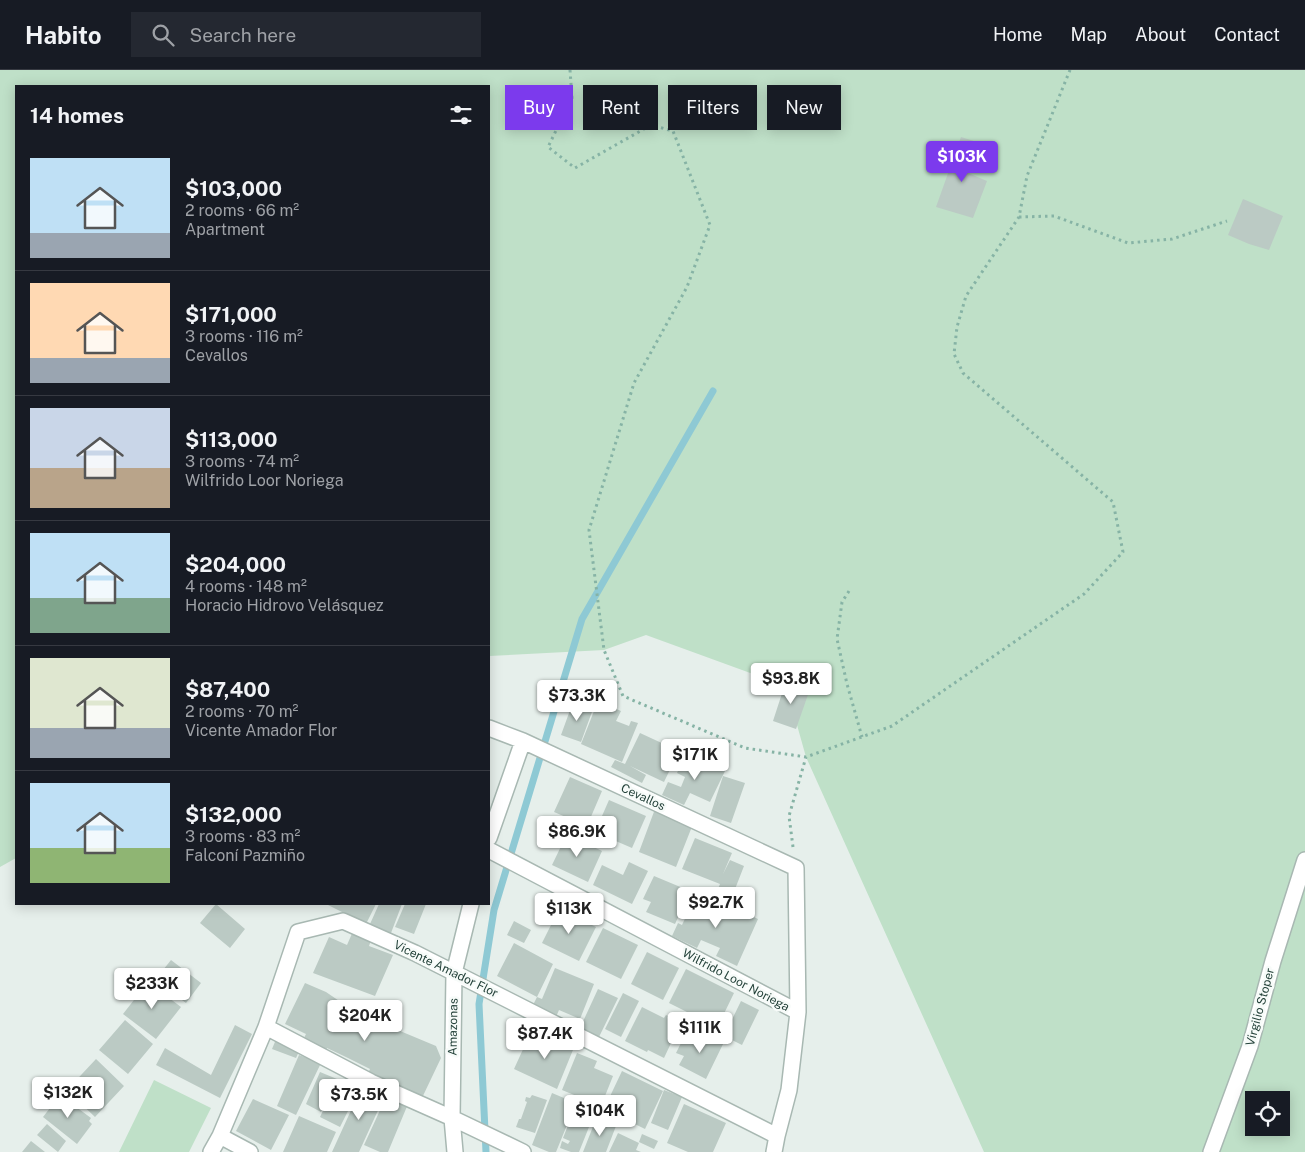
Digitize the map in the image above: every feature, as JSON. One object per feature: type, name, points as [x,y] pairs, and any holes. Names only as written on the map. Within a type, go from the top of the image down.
[{"type":"street","name":"Cevallos","points":[[490,728],[523,741],[796,868]]},
{"type":"street","points":[[490,835],[523,741]]},
{"type":"street","name":"Wilfrido Loor Noriega","points":[[490,851],[798,1012]]},
{"type":"street","name":"Virgilio Stoper","points":[[1211,1152],[1250,1046],[1273,961],[1305,860]]},
{"type":"street","points":[[774,1152],[789,1090],[798,1012],[796,868]]},
{"type":"street","name":"Amazonas","points":[[454,1152],[452,1118],[454,973],[472,905]]},
{"type":"street","name":"Vicente Amador Flor","points":[[266,1027],[298,932],[343,921],[415,953],[777,1136]]},
{"type":"street","points":[[211,1152],[220,1136],[266,1027],[371,1082],[523,1152]]},
{"type":"street","points":[[220,1136],[250,1152]]},
{"type":"path","points":[[570,70],[572,98],[548,147],[575,168],[651,125],[673,132],[710,225],[687,287],[634,383],[589,530],[604,650],[623,696],[745,748],[806,757],[892,726],[1084,594],[1123,552],[1113,502],[963,372],[954,354],[957,327],[966,296],[1019,217],[1028,176],[1070,70]]},
{"type":"path","points":[[1019,217],[1054,216],[1128,244],[1172,239],[1227,221]]},
{"type":"path","points":[[848,591],[842,602],[837,639],[862,737]]},
{"type":"path","points":[[796,868],[789,816],[806,757]]},
{"type":"green space","points":[[0,70],[1305,70],[1305,1152],[984,1152],[806,757],[786,686],[646,635],[604,650],[490,656],[490,85],[15,85],[15,859],[0,867]]},
{"type":"green space","points":[[154,1080],[211,1108],[189,1152],[119,1152]]},
{"type":"building","points":[[961,137],[977,142],[968,173],[987,181],[973,218],[936,207]]},
{"type":"building","points":[[1243,199],[1283,216],[1269,250],[1228,235]]},
{"type":"building","points":[[786,681],[810,689],[796,729],[773,721]]},
{"type":"building","points":[[598,701],[621,711],[616,721],[629,726],[631,721],[638,723],[622,762],[581,744]]},
{"type":"building","points":[[573,702],[593,709],[581,742],[561,735]]},
{"type":"building","points":[[640,733],[679,751],[664,782],[630,766],[646,775],[642,783],[611,767],[615,760],[625,764]]},
{"type":"building","points":[[686,753],[725,771],[710,802],[690,793],[684,805],[662,795],[668,782],[681,787],[685,777],[677,773]]},
{"type":"building","points":[[723,776],[745,783],[731,823],[710,816]]},
{"type":"building","points":[[570,777],[602,791],[587,826],[554,812]]},
{"type":"building","points":[[609,800],[646,816],[632,848],[595,832]]},
{"type":"building","points":[[655,809],[693,824],[676,867],[639,852]]},
{"type":"building","points":[[567,834],[602,851],[588,882],[552,865]]},
{"type":"building","points":[[695,838],[732,853],[723,874],[730,860],[744,866],[730,902],[715,896],[720,884],[682,869]]},
{"type":"building","points":[[629,862],[648,871],[632,904],[593,885],[602,865],[623,875]]},
{"type":"building","points":[[654,876],[690,891],[675,924],[646,912],[651,902],[643,899]]},
{"type":"building","points":[[698,891],[718,901],[715,909],[733,918],[737,909],[758,919],[737,966],[716,956],[720,948],[701,940],[697,948],[672,936],[678,923],[682,925]]},
{"type":"building","points":[[217,905],[245,929],[230,948],[200,923]]},
{"type":"building","points":[[328,905],[376,905],[366,924]]},
{"type":"building","points":[[379,905],[402,905],[391,933],[370,924]]},
{"type":"building","points":[[405,905],[426,905],[414,934],[395,927]]},
{"type":"building","points":[[559,909],[596,927],[579,961],[542,943]]},
{"type":"building","points":[[514,921],[531,930],[524,943],[507,935]]},
{"type":"building","points":[[603,928],[638,945],[621,979],[586,962]]},
{"type":"building","points":[[354,929],[372,937],[369,946],[393,955],[375,996],[313,973],[329,937],[347,945]]},
{"type":"building","points":[[514,943],[553,964],[537,997],[497,976]]},
{"type":"building","points":[[647,952],[679,968],[663,1000],[631,984]]},
{"type":"building","points":[[171,960],[201,983],[186,1003],[155,980]]},
{"type":"building","points":[[555,968],[594,984],[580,1019],[559,1010],[556,1017],[532,1007],[537,997],[542,999]]},
{"type":"building","points":[[686,969],[734,993],[720,1022],[711,1018],[709,1023],[669,1003]]},
{"type":"building","points":[[148,982],[181,1007],[156,1039],[123,1014]]},
{"type":"building","points":[[305,983],[326,992],[369,1018],[436,1046],[441,1058],[421,1100],[367,1075],[370,1069],[348,1058],[327,1048],[324,1054],[302,1042],[306,1034],[285,1024]]},
{"type":"building","points":[[598,989],[618,998],[599,1037],[580,1028]]},
{"type":"building","points":[[623,993],[639,1001],[621,1037],[605,1029]]},
{"type":"building","points":[[741,1001],[759,1010],[742,1045],[724,1036]]},
{"type":"building","points":[[642,1007],[664,1018],[666,1015],[681,1022],[664,1058],[625,1041]]},
{"type":"building","points":[[125,1020],[153,1044],[128,1074],[99,1050]]},
{"type":"building","points":[[235,1025],[252,1034],[220,1098],[156,1065],[165,1048],[211,1075]]},
{"type":"building","points":[[703,1031],[724,1042],[706,1079],[679,1065],[684,1056],[676,1053],[685,1035],[698,1041]]},
{"type":"building","points":[[530,1034],[551,1043],[554,1036],[575,1045],[557,1089],[514,1069]]},
{"type":"building","points":[[277,1037],[301,1047],[296,1058],[272,1049]]},
{"type":"building","points":[[577,1053],[597,1061],[594,1068],[613,1076],[601,1106],[562,1090]]},
{"type":"building","points":[[299,1055],[321,1063],[296,1115],[277,1106]]},
{"type":"building","points":[[96,1059],[124,1086],[95,1117],[67,1090]]},
{"type":"building","points":[[622,1071],[663,1091],[645,1129],[604,1109]]},
{"type":"building","points":[[320,1072],[337,1079],[321,1112],[306,1104]]},
{"type":"building","points":[[338,1079],[360,1087],[340,1127],[320,1117]]},
{"type":"building","points":[[363,1084],[385,1095],[359,1152],[332,1152]]},
{"type":"building","points":[[664,1090],[682,1097],[668,1130],[651,1123]]},
{"type":"building","points":[[552,1093],[576,1103],[556,1152],[549,1152],[532,1145]]},
{"type":"building","points":[[60,1095],[91,1118],[89,1121],[92,1124],[77,1144],[43,1117]]},
{"type":"building","points":[[387,1095],[408,1104],[388,1152],[380,1152],[364,1145]]},
{"type":"building","points":[[532,1095],[547,1100],[535,1133],[516,1127],[527,1102],[525,1101],[526,1097],[530,1098]]},
{"type":"building","points":[[253,1099],[289,1115],[271,1150],[236,1131]]},
{"type":"building","points":[[684,1104],[726,1123],[713,1152],[688,1152],[667,1143]]},
{"type":"building","points":[[574,1110],[593,1117],[579,1152],[571,1152],[560,1148],[562,1141],[568,1144],[570,1141],[563,1138]]},
{"type":"building","points":[[299,1116],[336,1132],[327,1152],[283,1152]]},
{"type":"building","points":[[596,1119],[616,1126],[606,1152],[583,1152]]},
{"type":"building","points":[[47,1124],[66,1141],[58,1152],[37,1135]]},
{"type":"building","points":[[618,1133],[639,1143],[636,1150],[641,1152],[609,1152]]},
{"type":"building","points":[[642,1134],[658,1141],[654,1149],[639,1142]]},
{"type":"building","points":[[31,1141],[45,1152],[22,1152]]},
{"type":"waterway","points":[[486,1152],[479,1004],[494,910],[582,619],[713,391]]}]
